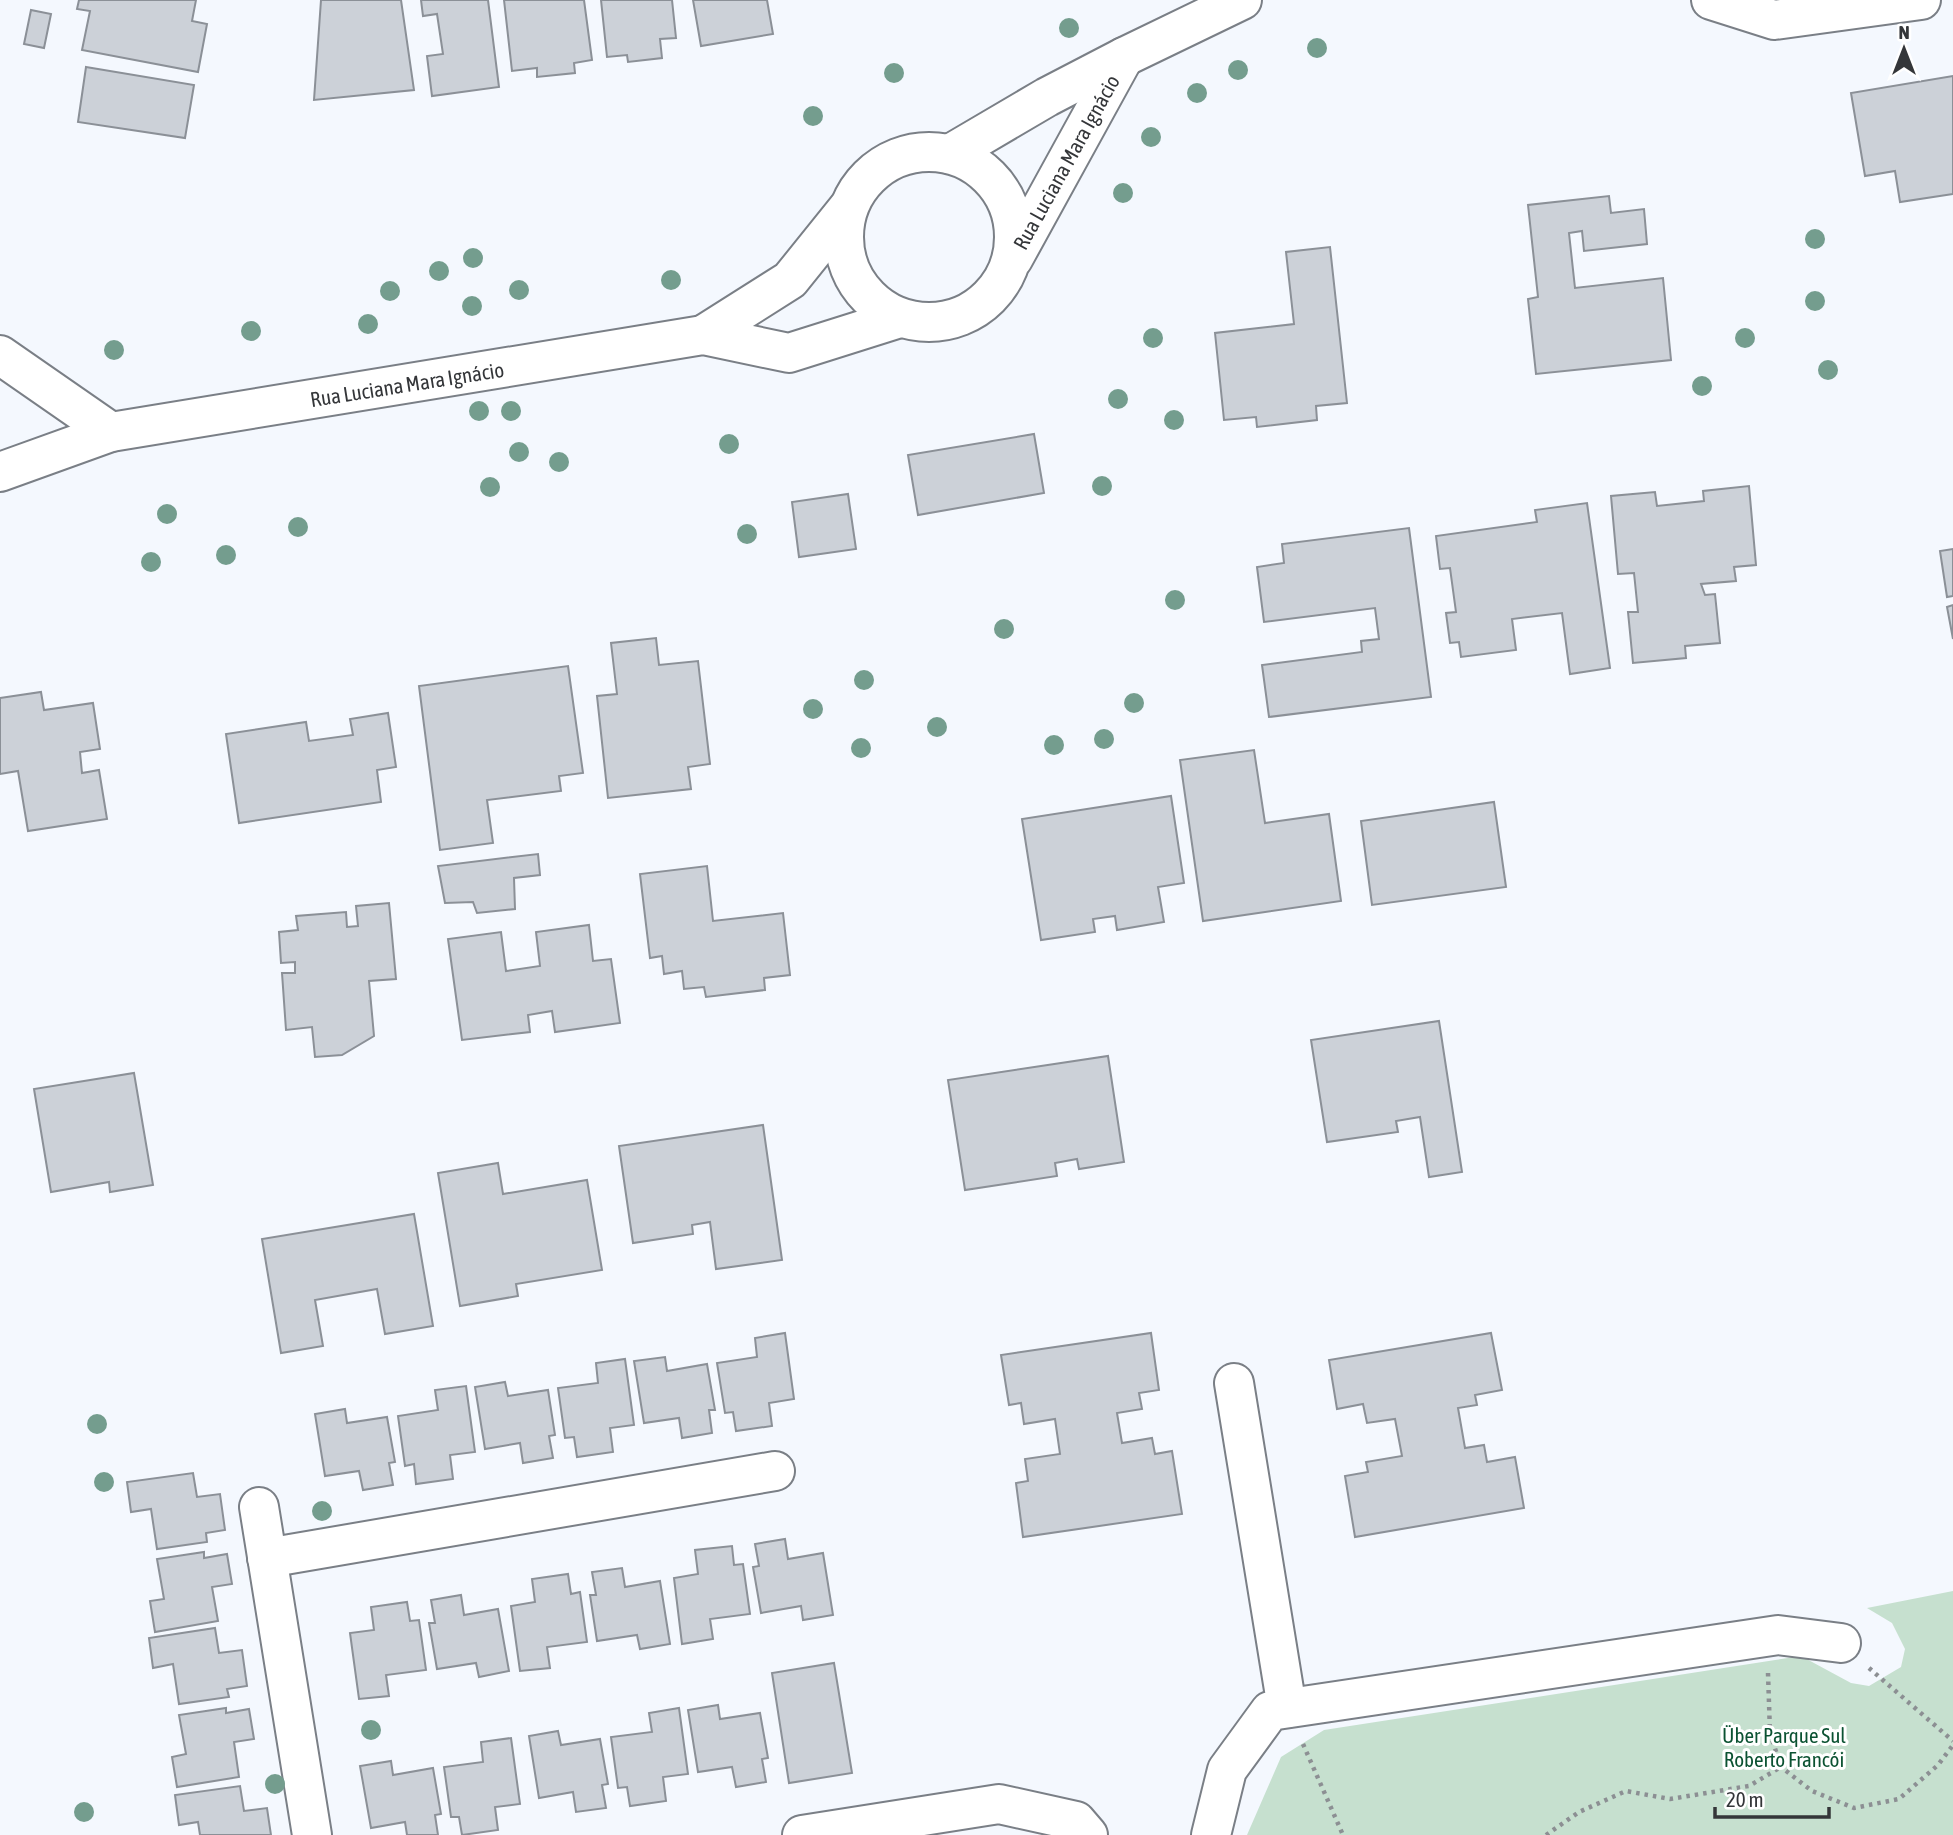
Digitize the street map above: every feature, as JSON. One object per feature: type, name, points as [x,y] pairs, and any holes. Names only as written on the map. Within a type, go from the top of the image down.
[{"type":"street","name":"Rua Luciana Mara Ignácio","points":[[950,154],[1047,97],[1242,0]]},
{"type":"street","points":[[1711,0],[1774,20],[1921,0]]},
{"type":"street","name":"Rua Luciana Mara Ignácio","points":[[1009,267],[1124,57]]},
{"type":"street","points":[[923,152],[950,154],[976,166],[997,186],[1010,211],[1014,239],[1009,267],[995,292],[975,309],[952,320],[912,322],[878,307],[859,289],[847,266],[842,242],[852,204],[873,172],[896,158],[923,152]]},
{"type":"street","name":"Rua Luciana Mara Ignácio","points":[[703,335],[790,280],[852,204]]},
{"type":"street","name":"Rua Luciana Mara Ignácio","points":[[0,472],[111,432],[703,335],[789,353],[900,318]]},
{"type":"street","points":[[0,355],[111,432]]},
{"type":"street","points":[[1234,1383],[1287,1708]]},
{"type":"street","points":[[267,1558],[775,1471]]},
{"type":"street","points":[[259,1507],[312,1835]]},
{"type":"street","points":[[1211,1835],[1227,1770],[1270,1711],[1778,1635],[1841,1643]]},
{"type":"street","points":[[802,1835],[999,1804],[1076,1821],[1088,1835]]},
{"type":"path","points":[[1765,1637],[1771,1709],[1770,1733],[1781,1767],[1812,1791],[1854,1808],[1899,1799],[1938,1765],[1953,1743],[1841,1643]]},
{"type":"path","points":[[1287,1708],[1343,1835]]},
{"type":"path","points":[[1546,1835],[1579,1812],[1626,1791],[1670,1799],[1749,1786],[1781,1767]]},
{"type":"green space","name":"Über Parque Sul Roberto Francói","points":[[1953,1591],[1953,1835],[1247,1835],[1281,1757],[1324,1730],[1801,1656],[1851,1683],[1869,1686],[1901,1667],[1905,1649],[1892,1623],[1867,1608]]},
{"type":"building","points":[[79,0],[196,0],[192,21],[207,24],[198,72],[82,50],[90,11],[77,9]]},
{"type":"building","points":[[321,0],[401,0],[414,90],[314,100]]},
{"type":"building","points":[[421,0],[488,0],[499,87],[432,96],[427,56],[443,54],[437,14],[423,16]]},
{"type":"building","points":[[504,0],[584,0],[592,60],[574,63],[575,73],[537,77],[537,68],[512,71]]},
{"type":"building","points":[[601,0],[672,0],[676,38],[660,39],[662,58],[628,62],[627,55],[607,57]]},
{"type":"building","points":[[693,0],[767,0],[773,34],[701,46]]},
{"type":"building","points":[[31,10],[51,14],[44,48],[24,44]]},
{"type":"building","points":[[86,67],[194,85],[185,138],[78,122]]},
{"type":"building","points":[[1953,76],[1953,194],[1900,202],[1895,171],[1865,176],[1851,93]]},
{"type":"building","points":[[1609,196],[1611,213],[1644,209],[1647,244],[1584,251],[1582,231],[1569,233],[1575,288],[1663,278],[1671,360],[1536,374],[1528,299],[1538,297],[1528,205]]},
{"type":"building","points":[[1330,247],[1347,403],[1316,406],[1317,420],[1257,427],[1256,417],[1224,420],[1215,333],[1294,324],[1286,252]]},
{"type":"building","points":[[1034,434],[1044,493],[918,515],[908,455]]},
{"type":"building","points":[[1749,486],[1756,565],[1734,567],[1736,581],[1701,584],[1705,595],[1715,594],[1720,643],[1685,646],[1686,658],[1633,663],[1628,612],[1638,612],[1634,573],[1618,574],[1611,496],[1655,492],[1657,506],[1704,501],[1703,491]]},
{"type":"building","points":[[848,494],[856,549],[799,557],[792,502]]},
{"type":"building","points":[[1587,503],[1610,668],[1570,674],[1562,613],[1512,619],[1516,650],[1461,657],[1459,642],[1450,643],[1446,613],[1456,612],[1450,568],[1440,569],[1436,536],[1537,522],[1535,510]]},
{"type":"building","points":[[1409,528],[1431,697],[1269,717],[1262,665],[1362,652],[1361,641],[1379,639],[1375,608],[1264,622],[1257,567],[1284,563],[1282,544]]},
{"type":"building","points":[[1953,549],[1953,596],[1947,597],[1940,551]]},
{"type":"building","points":[[1953,605],[1953,639],[1947,607]]},
{"type":"building","points":[[656,638],[659,665],[698,661],[710,764],[688,767],[691,789],[608,798],[597,696],[617,694],[611,643]]},
{"type":"building","points":[[568,666],[583,773],[559,776],[561,791],[487,800],[493,843],[440,850],[419,686]]},
{"type":"building","points":[[41,692],[44,710],[93,703],[100,749],[80,752],[82,773],[99,770],[107,819],[28,831],[18,771],[0,774],[0,698]]},
{"type":"building","points":[[388,713],[396,767],[377,770],[381,802],[239,823],[226,734],[306,722],[309,741],[353,735],[350,719]]},
{"type":"building","points":[[1254,750],[1265,823],[1329,814],[1341,901],[1203,921],[1180,760]]},
{"type":"building","points":[[1171,796],[1184,883],[1158,887],[1164,922],[1117,930],[1115,916],[1093,919],[1095,932],[1041,940],[1022,819]]},
{"type":"building","points":[[1494,802],[1506,887],[1372,905],[1361,821]]},
{"type":"building","points":[[538,854],[540,875],[514,878],[515,909],[477,913],[473,902],[445,903],[438,866]]},
{"type":"building","points":[[707,866],[713,921],[783,913],[790,975],[764,978],[765,990],[706,997],[704,987],[684,989],[682,971],[664,974],[662,956],[650,958],[640,874]]},
{"type":"building","points":[[389,903],[396,979],[369,981],[374,1036],[342,1055],[315,1057],[312,1027],[286,1030],[282,973],[295,973],[295,962],[281,963],[279,932],[298,930],[296,916],[346,912],[347,927],[358,926],[356,906]]},
{"type":"building","points":[[589,925],[593,961],[611,959],[620,1023],[555,1032],[552,1011],[528,1015],[530,1032],[462,1040],[448,939],[501,932],[506,971],[540,966],[536,932]]},
{"type":"building","points":[[1439,1021],[1462,1172],[1429,1177],[1420,1117],[1396,1121],[1398,1132],[1327,1142],[1311,1040]]},
{"type":"building","points":[[1108,1056],[1124,1162],[1079,1169],[1077,1159],[1055,1163],[1057,1176],[965,1190],[948,1080]]},
{"type":"building","points":[[134,1073],[153,1185],[110,1192],[109,1182],[51,1192],[34,1089]]},
{"type":"building","points":[[763,1125],[782,1260],[716,1269],[710,1222],[692,1225],[693,1234],[633,1243],[619,1146]]},
{"type":"building","points":[[498,1163],[503,1194],[587,1180],[602,1270],[516,1284],[518,1296],[460,1306],[438,1173]]},
{"type":"building","points":[[414,1214],[433,1326],[385,1334],[377,1289],[315,1300],[323,1346],[281,1353],[262,1239]]},
{"type":"building","points":[[785,1333],[794,1399],[769,1403],[772,1426],[736,1431],[733,1412],[725,1413],[717,1363],[757,1357],[755,1338]]},
{"type":"building","points":[[1151,1333],[1159,1390],[1139,1393],[1142,1409],[1117,1413],[1122,1443],[1152,1438],[1155,1454],[1172,1451],[1182,1514],[1023,1537],[1016,1483],[1028,1481],[1025,1459],[1060,1454],[1055,1419],[1024,1424],[1021,1403],[1009,1405],[1001,1355]]},
{"type":"building","points":[[1491,1333],[1502,1390],[1475,1395],[1477,1405],[1458,1408],[1465,1448],[1484,1445],[1487,1462],[1515,1457],[1524,1508],[1355,1537],[1345,1476],[1368,1472],[1366,1462],[1402,1456],[1395,1419],[1367,1423],[1363,1404],[1337,1409],[1329,1360]]},
{"type":"building","points":[[665,1357],[667,1371],[707,1364],[715,1410],[709,1410],[712,1433],[682,1438],[679,1418],[644,1423],[634,1361]]},
{"type":"building","points":[[625,1359],[634,1425],[610,1428],[613,1452],[577,1457],[574,1437],[565,1438],[558,1388],[598,1383],[596,1363]]},
{"type":"building","points":[[505,1382],[508,1396],[548,1390],[555,1435],[549,1436],[553,1458],[523,1463],[520,1443],[485,1449],[475,1387]]},
{"type":"building","points":[[466,1386],[475,1452],[450,1455],[453,1479],[416,1484],[414,1464],[405,1466],[398,1416],[438,1410],[435,1390]]},
{"type":"building","points":[[345,1409],[347,1423],[387,1417],[395,1462],[389,1463],[393,1485],[363,1490],[359,1471],[325,1476],[315,1414]]},
{"type":"building","points":[[193,1473],[197,1497],[220,1494],[225,1530],[206,1533],[207,1542],[157,1549],[151,1509],[131,1512],[127,1482]]},
{"type":"building","points":[[785,1539],[788,1559],[823,1553],[833,1615],[803,1620],[801,1606],[761,1613],[753,1567],[759,1566],[755,1544]]},
{"type":"building","points":[[732,1546],[734,1565],[743,1564],[750,1614],[710,1619],[713,1639],[682,1644],[674,1578],[698,1574],[695,1550]]},
{"type":"building","points":[[204,1552],[204,1558],[227,1554],[232,1584],[212,1587],[218,1621],[155,1632],[150,1601],[164,1599],[157,1559]]},
{"type":"building","points":[[622,1568],[625,1587],[660,1581],[670,1644],[640,1649],[637,1635],[597,1641],[590,1595],[596,1595],[592,1572]]},
{"type":"building","points":[[568,1574],[571,1594],[580,1592],[587,1642],[547,1647],[550,1668],[520,1671],[511,1606],[535,1602],[532,1579]]},
{"type":"building","points":[[461,1595],[464,1615],[498,1609],[509,1671],[479,1677],[476,1663],[437,1669],[429,1623],[435,1623],[431,1600]]},
{"type":"building","points":[[407,1602],[410,1621],[419,1620],[426,1670],[386,1675],[389,1696],[359,1699],[350,1633],[374,1630],[371,1607]]},
{"type":"building","points":[[215,1628],[219,1653],[242,1650],[247,1686],[227,1689],[229,1697],[179,1704],[173,1664],[153,1668],[149,1638]]},
{"type":"building","points":[[834,1663],[852,1773],[789,1783],[772,1673]]},
{"type":"building","points":[[718,1705],[720,1719],[760,1713],[768,1758],[762,1759],[766,1782],[736,1787],[732,1767],[698,1772],[688,1710]]},
{"type":"building","points":[[226,1708],[226,1713],[249,1709],[254,1739],[234,1742],[239,1777],[177,1787],[172,1757],[186,1754],[179,1715]]},
{"type":"building","points":[[679,1708],[688,1774],[663,1777],[666,1801],[630,1806],[627,1787],[618,1788],[611,1737],[652,1732],[649,1713]]},
{"type":"building","points":[[558,1731],[561,1745],[600,1739],[608,1784],[602,1785],[606,1808],[576,1812],[573,1792],[539,1798],[529,1736]]},
{"type":"building","points":[[511,1738],[520,1804],[495,1807],[498,1830],[462,1835],[459,1817],[451,1817],[444,1767],[483,1762],[481,1742]]},
{"type":"building","points":[[391,1761],[393,1775],[433,1768],[441,1814],[435,1815],[438,1835],[407,1835],[405,1822],[371,1828],[360,1766]]},
{"type":"building","points":[[240,1786],[244,1811],[267,1808],[271,1835],[200,1835],[198,1822],[179,1825],[175,1795]]}]
